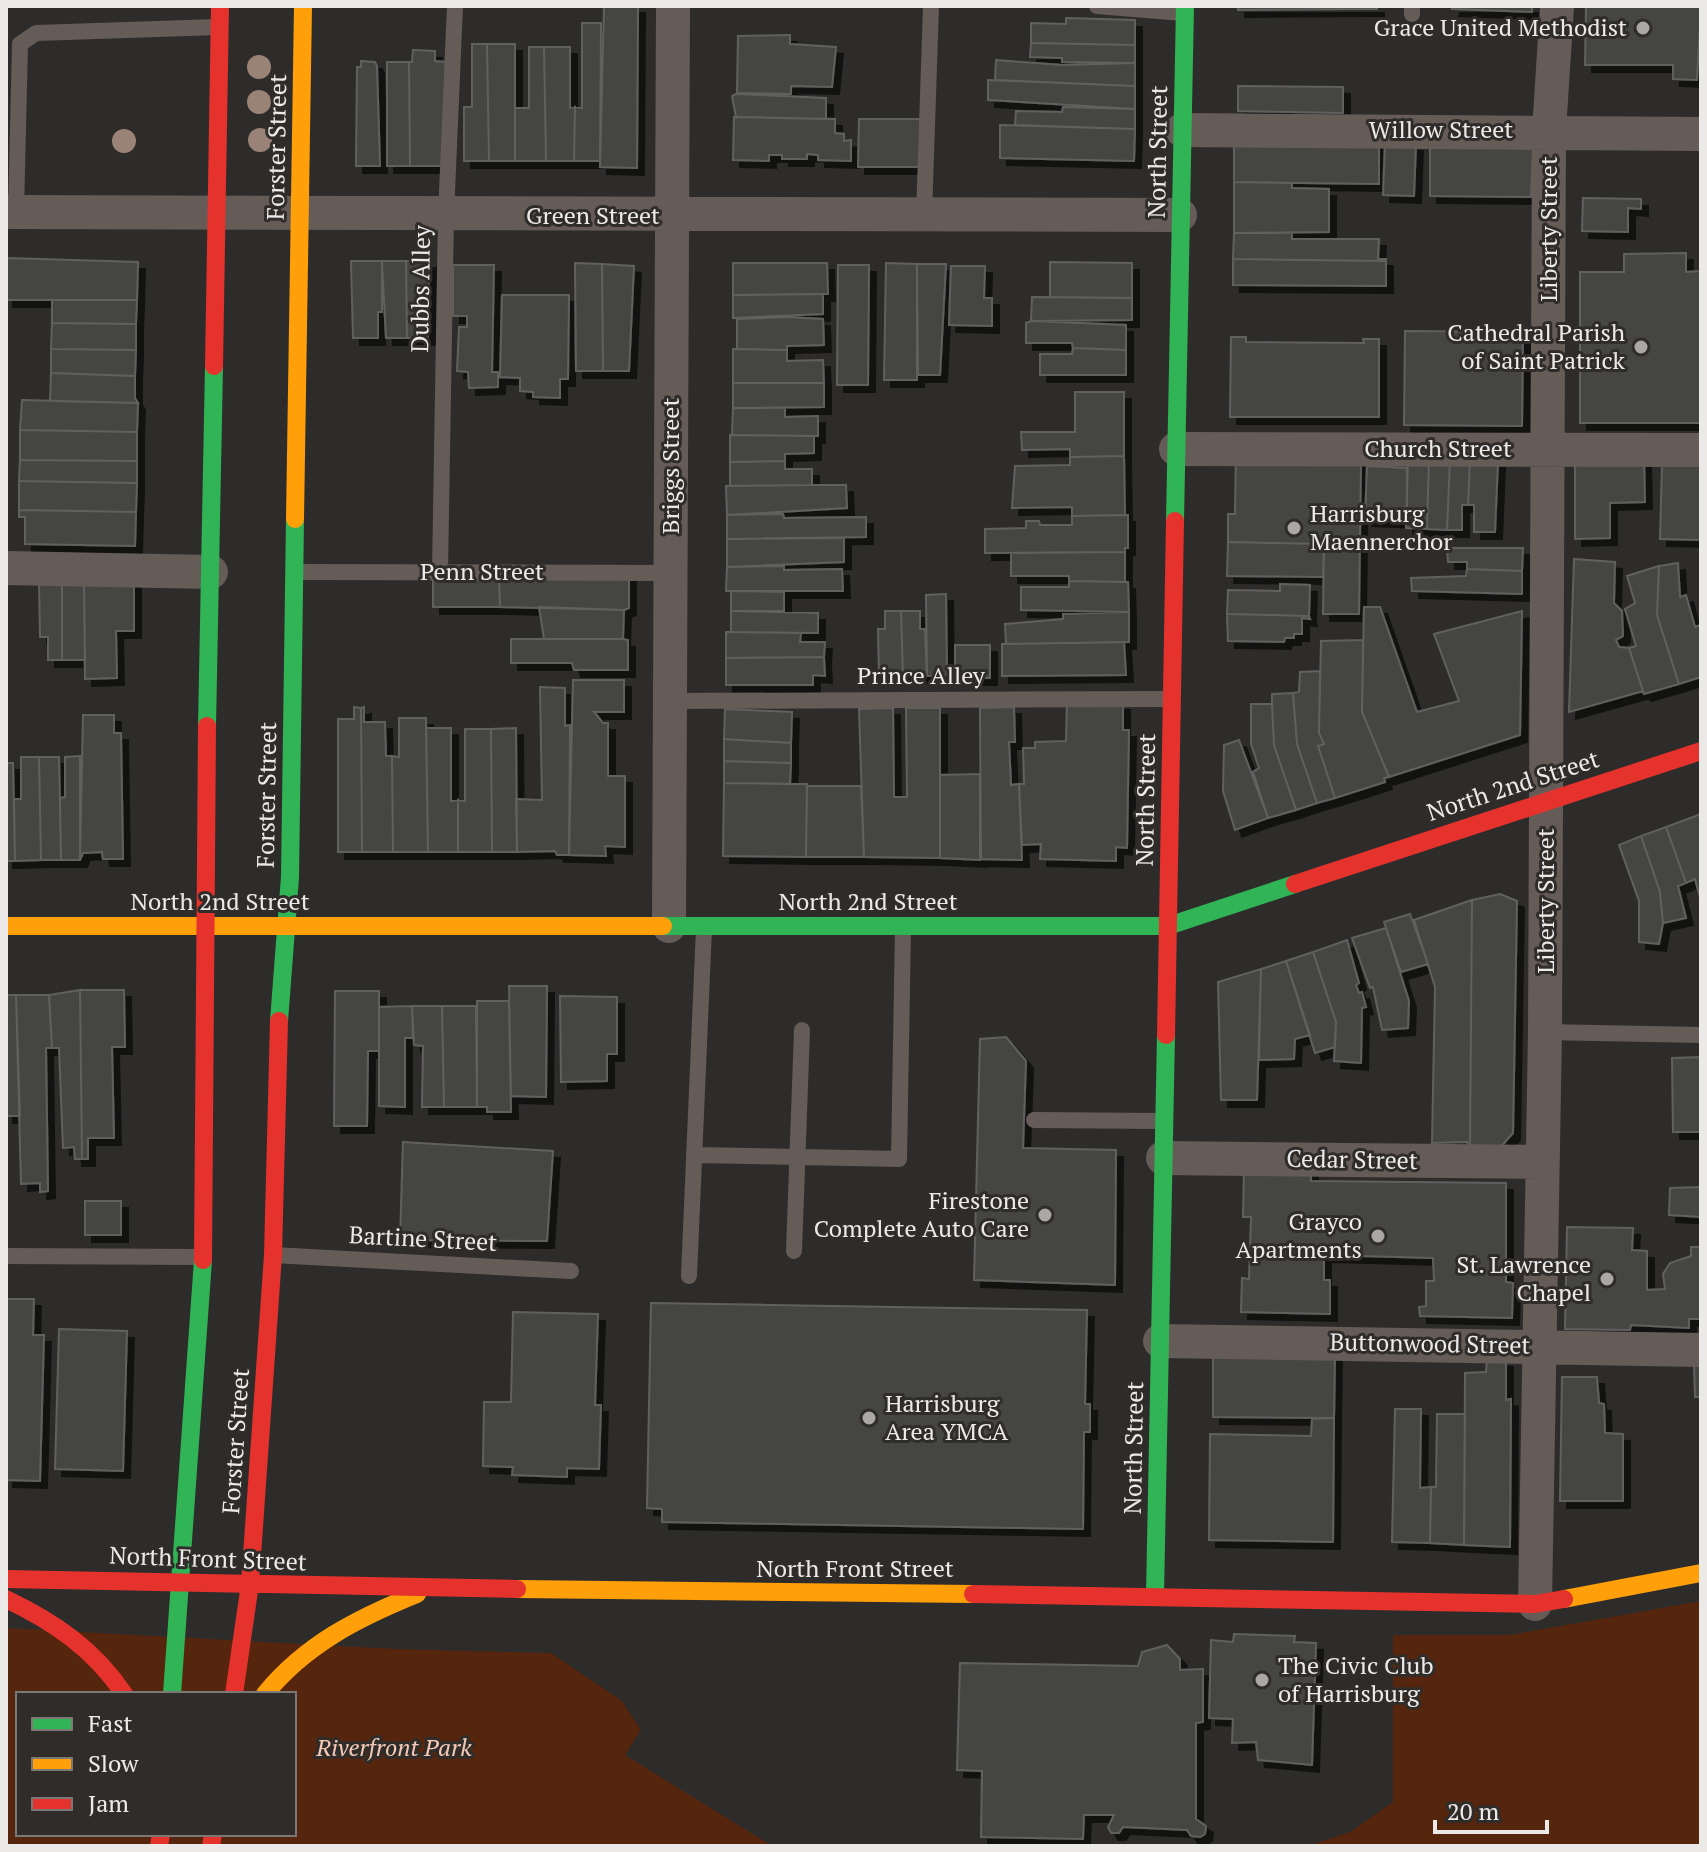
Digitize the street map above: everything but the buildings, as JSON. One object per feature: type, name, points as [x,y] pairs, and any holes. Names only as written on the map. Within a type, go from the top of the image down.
[{"type":"main road","name":"Forster Street","points":[[172,1692],[183,1582],[203,1257],[204,926],[220,6]]},
{"type":"main road","name":"Forster Street","points":[[234,1692],[250,1584],[273,1255],[279,1026],[290,877],[303,6]]},
{"type":"main road","name":"North Street","points":[[1155,1595],[1185,10]]},
{"type":"main road","name":"North 2nd Street","points":[[6,926],[1168,926],[1546,799],[1701,751]]},
{"type":"main road","name":"North Front Street","points":[[6,1579],[1155,1595],[1535,1604],[1701,1573]]},
{"type":"main road","points":[[267,1692],[310,1646],[373,1612],[433,1587]]},
{"type":"main road","points":[[6,1599],[65,1630],[115,1678],[123,1692]]},
{"type":"street","name":"Briggs Street","points":[[669,926],[673,6]]},
{"type":"street","name":"Liberty Street","points":[[1535,1604],[1545,1032],[1549,131],[1557,6]]},
{"type":"street","name":"Willow Street","points":[[1182,130],[1701,134]]},
{"type":"street","name":"Green Street","points":[[11,212],[217,215],[1180,215]]},
{"type":"street","name":"Church Street","points":[[1176,449],[1701,450]]},
{"type":"street","points":[[6,568],[211,572]]},
{"type":"street","name":"Cedar Street","points":[[1163,1158],[1542,1162]]},
{"type":"street","name":"Buttonwood Street","points":[[1160,1341],[1701,1350]]},
{"type":"lane","name":"Dubbs Alley","points":[[440,572],[446,215],[455,6]]},
{"type":"lane","points":[[924,215],[931,6]]},
{"type":"lane","points":[[1097,6],[1185,10]]},
{"type":"lane","points":[[11,212],[20,44],[36,33],[220,27]]},
{"type":"lane","name":"Penn Street","points":[[294,572],[671,573]]},
{"type":"lane","name":"Prince Alley","points":[[670,701],[1172,699]]},
{"type":"lane","points":[[689,1276],[705,926]]},
{"type":"lane","points":[[694,1155],[899,1159],[904,926]]},
{"type":"lane","points":[[794,1251],[802,1030]]},
{"type":"lane","points":[[1545,1032],[1701,1035]]},
{"type":"lane","points":[[1034,1120],[1164,1121]]},
{"type":"lane","name":"Bartine Street","points":[[273,1255],[571,1271]]},
{"type":"lane","points":[[6,1256],[203,1257]]},
{"type":"green space","points":[[1701,1601],[1701,1846],[1307,1846],[1350,1832],[1393,1802],[1393,1635],[1510,1635]]},
{"type":"green space","name":"Riverfront Park","points":[[6,1628],[395,1649],[551,1653],[622,1701],[641,1730],[625,1755],[772,1846],[6,1846]]},
{"type":"traffic: fast","points":[[1175,521],[1185,6]]},
{"type":"traffic: fast","points":[[207,726],[214,366]]},
{"type":"traffic: fast","points":[[279,1021],[290,877],[295,519]]},
{"type":"traffic: fast","points":[[663,926],[1168,926],[1295,884]]},
{"type":"traffic: fast","points":[[1155,1595],[1166,1035]]},
{"type":"traffic: fast","points":[[172,1692],[203,1260]]},
{"type":"traffic: slow","points":[[295,519],[303,6]]},
{"type":"traffic: slow","points":[[6,926],[663,926]]},
{"type":"traffic: slow","points":[[1564,1599],[1701,1573]]},
{"type":"traffic: slow","points":[[517,1589],[973,1594]]},
{"type":"traffic: slow","points":[[267,1692],[298,1661],[334,1634],[417,1594]]},
{"type":"traffic: jam","points":[[214,366],[220,6]]},
{"type":"traffic: jam","points":[[1166,1035],[1175,521]]},
{"type":"traffic: jam","points":[[203,1260],[207,726]]},
{"type":"traffic: jam","points":[[1295,884],[1701,751]]},
{"type":"traffic: jam","points":[[234,1692],[250,1584],[273,1255],[279,1021]]},
{"type":"traffic: jam","points":[[6,1579],[517,1589]]},
{"type":"traffic: jam","points":[[973,1594],[1535,1604],[1564,1599]]},
{"type":"traffic: jam","points":[[6,1599],[72,1638],[100,1663],[122,1692]]},
{"type":"traffic: jam","points":[[159,1846],[161,1836]]},
{"type":"traffic: jam","points":[[211,1846],[213,1836]]},
{"type":"place","name":"Grace United Methodist","points":[[1643,28]]},
{"type":"place","name":"Cathedral Parish of Saint Patrick","points":[[1641,347]]},
{"type":"place","name":"Harrisburg Maennerchor","points":[[1294,528]]},
{"type":"place","name":"Firestone Complete Auto Care","points":[[1045,1215]]},
{"type":"place","name":"Grayco Apartments","points":[[1378,1236]]},
{"type":"place","name":"St. Lawrence Chapel","points":[[1607,1279]]},
{"type":"place","name":"Harrisburg Area YMCA","points":[[869,1418]]},
{"type":"place","name":"The Civic Club of Harrisburg","points":[[1262,1680]]}]
